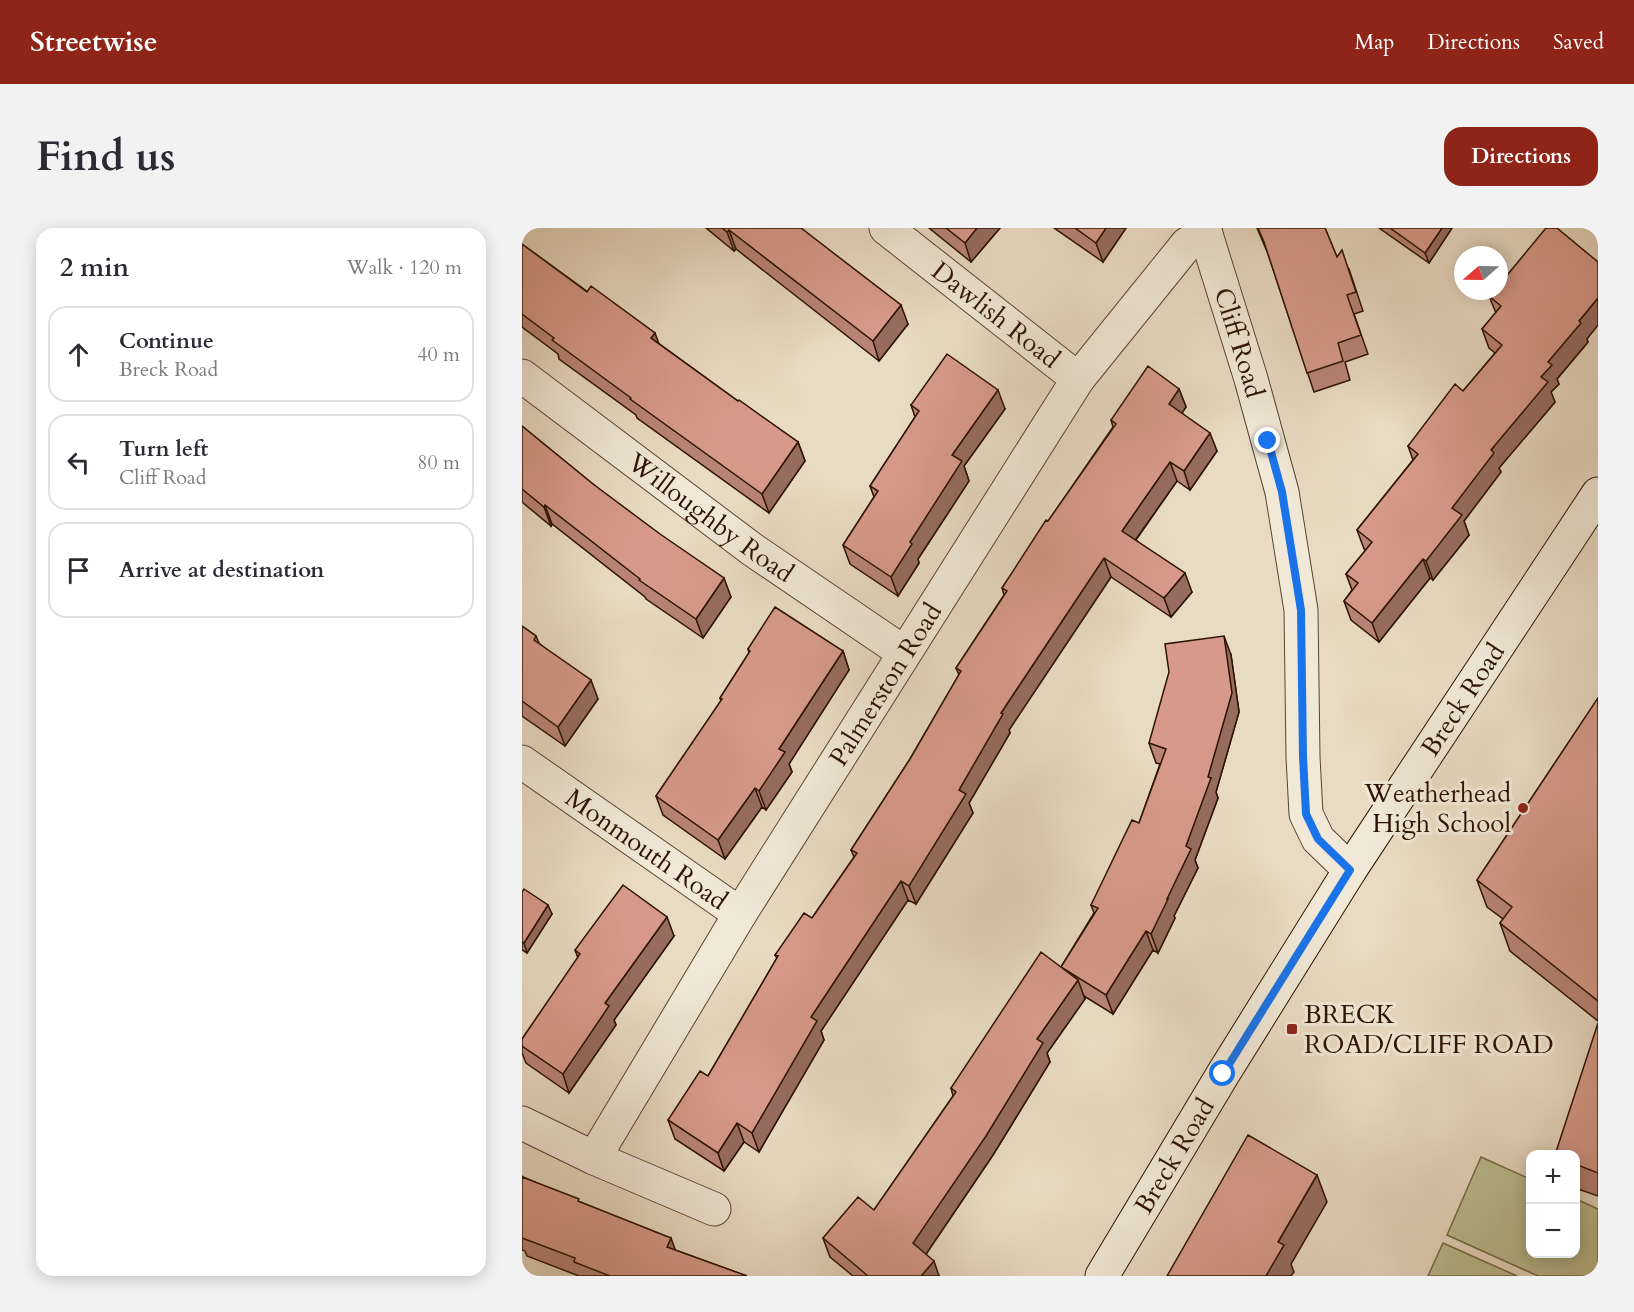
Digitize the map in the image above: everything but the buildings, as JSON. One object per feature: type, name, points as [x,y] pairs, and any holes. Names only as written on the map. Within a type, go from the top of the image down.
[{"type":"street","name":"Dawlish Road","points":[[886,228],[1078,378]]},
{"type":"street","name":"Palmerston Road","points":[[594,1158],[740,914],[903,652],[1078,378],[1187,244],[1205,231]]},
{"type":"street","name":"Cliff Road","points":[[1205,231],[1251,379],[1282,492],[1301,610],[1306,814],[1318,839],[1350,870]]},
{"type":"street","name":"Willoughby Road","points":[[522,376],[753,550],[903,652]]},
{"type":"street","name":"Breck Road","points":[[1102,1276],[1217,1084],[1350,870],[1598,494]]},
{"type":"street","name":"Monmouth Road","points":[[522,762],[740,914]]},
{"type":"street","points":[[522,1123],[594,1158],[714,1209]]},
{"type":"green space","points":[[1481,1157],[1526,1177],[1526,1258],[1580,1258],[1580,1201],[1598,1209],[1598,1276],[1538,1276],[1447,1235]]},
{"type":"green space","points":[[1443,1243],[1517,1276],[1428,1276]]},
{"type":"place","name":"Weatherhead High School","points":[[1523,808]]},
{"type":"place","name":"BRECK ROAD/CLIFF ROAD","points":[[1292,1029]]},
{"type":"route","points":[[1223,1074],[1350,870],[1318,839],[1306,814],[1301,610],[1282,492],[1268,441]]}]
